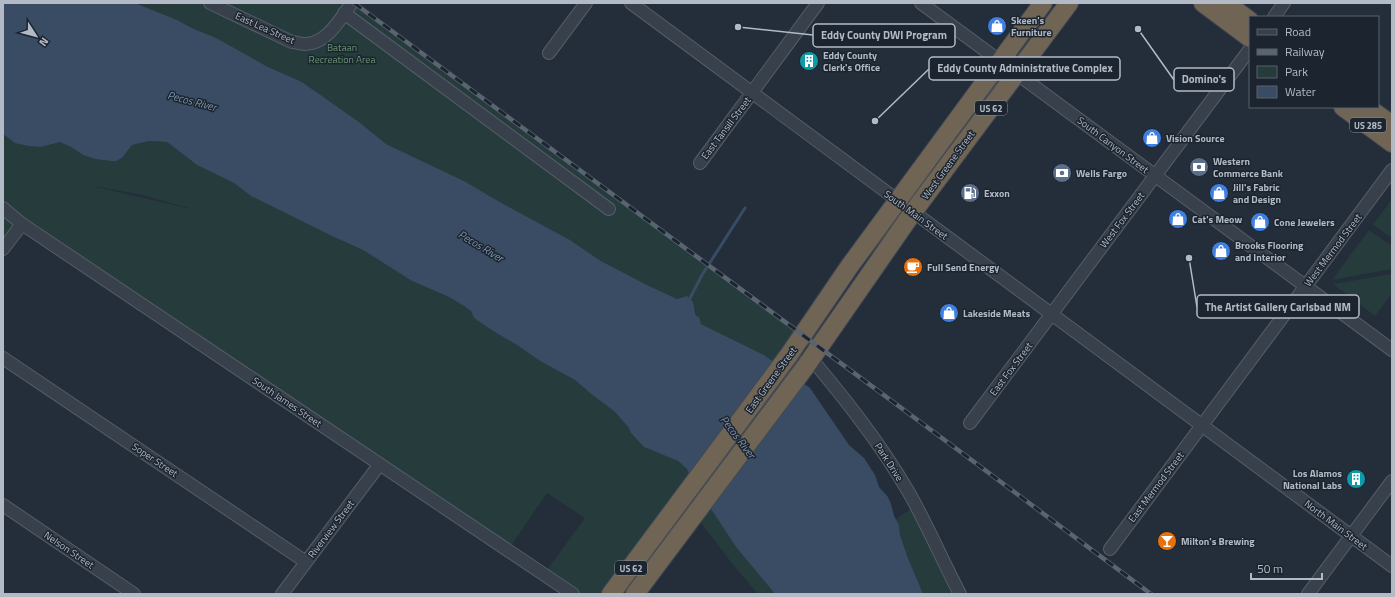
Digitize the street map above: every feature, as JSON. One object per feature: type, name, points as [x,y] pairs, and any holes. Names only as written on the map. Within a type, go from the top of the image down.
[{"type":"highway","name":"West Greene Street","points":[[897,201],[1043,3]]},
{"type":"highway","name":"West Greene Street","points":[[913,212],[1069,3]]},
{"type":"highway","points":[[1203,3],[1249,37]]},
{"type":"highway","points":[[1226,3],[1249,20]]},
{"type":"highway","name":"US 285","points":[[1344,108],[1392,143]]},
{"type":"highway","name":"US 285","points":[[1368,108],[1392,125]]},
{"type":"highway","name":"East Greene Street","points":[[611,594],[798,343],[849,267],[897,201]]},
{"type":"highway","name":"East Greene Street","points":[[635,594],[807,365],[913,212]]},
{"type":"street","name":"East Lea Street","points":[[210,3],[292,42],[305,44],[322,40],[331,31],[352,3]]},
{"type":"street","points":[[548,53],[586,3]]},
{"type":"street","name":"South Main Street","points":[[631,3],[1202,426]]},
{"type":"street","name":"East Tansill Street","points":[[700,163],[818,3]]},
{"type":"street","name":"South Canyon Street","points":[[922,3],[1154,176],[1392,350]]},
{"type":"street","points":[[1275,16],[1284,3]]},
{"type":"street","points":[[344,13],[609,209]]},
{"type":"street","name":"West Fox Street","points":[[1052,314],[1249,50]]},
{"type":"street","name":"West Mermod Street","points":[[1202,426],[1392,170]]},
{"type":"street","name":"South James Street","points":[[3,208],[22,224],[573,594]]},
{"type":"street","points":[[3,249],[22,224]]},
{"type":"street","name":"East Fox Street","points":[[970,424],[1052,314]]},
{"type":"street","name":"Park Drive","points":[[798,343],[807,365],[876,440],[920,513],[960,594]]},
{"type":"street","name":"Soper Street","points":[[3,358],[306,562]]},
{"type":"street","name":"North Main Street","points":[[1202,426],[1392,566]]},
{"type":"street","name":"East Mermod Street","points":[[1110,549],[1202,426]]},
{"type":"street","name":"Riverview Street","points":[[282,594],[380,464]]},
{"type":"street","points":[[1308,594],[1392,482]]},
{"type":"street","name":"Nelson Street","points":[[3,505],[134,594]]},
{"type":"green space","name":"Bataan Recreation Area","points":[[135,3],[354,3],[802,336],[780,367],[764,355],[701,324],[699,317],[696,316],[693,302],[677,299],[647,285],[601,261],[570,240],[466,182],[386,144],[359,122],[302,82],[268,67],[177,20]]},
{"type":"green space","points":[[3,134],[11,140],[23,145],[41,147],[60,142],[83,155],[95,159],[111,161],[122,158],[132,145],[149,141],[167,142],[197,165],[234,183],[251,196],[363,250],[412,281],[449,297],[471,311],[474,318],[493,331],[540,361],[575,380],[615,412],[644,447],[678,461],[687,469],[736,547],[775,594],[758,594],[734,566],[683,499],[611,594],[573,594],[544,574],[585,518],[547,493],[508,550],[22,224],[3,249]],"holes":[[[88,185],[142,195],[196,210]]]},
{"type":"green space","points":[[1392,199],[1392,238],[1373,225]]},
{"type":"green space","points":[[1369,230],[1392,246],[1392,269],[1332,280]]},
{"type":"green space","points":[[1392,274],[1392,293],[1375,316],[1333,284]]},
{"type":"green space","points":[[916,506],[960,594],[923,594],[914,574],[896,519]]},
{"type":"water","name":"Pecos River","points":[[3,3],[135,3],[177,20],[216,38],[268,67],[302,82],[359,122],[386,144],[466,182],[570,240],[601,261],[677,299],[687,296],[693,302],[696,316],[699,317],[701,324],[764,355],[810,388],[849,445],[864,458],[875,475],[879,487],[888,497],[894,516],[899,525],[900,535],[908,558],[923,594],[775,594],[736,547],[690,477],[687,469],[678,461],[644,447],[615,412],[575,380],[540,361],[493,331],[474,318],[471,311],[449,297],[412,281],[363,250],[251,196],[234,183],[197,165],[167,142],[149,141],[132,145],[122,158],[116,161],[95,159],[83,155],[60,142],[41,147],[15,143],[3,134]]},
{"type":"waterway","points":[[688,302],[702,275],[745,208]]},
{"type":"railway","points":[[354,3],[1151,594]]},
{"type":"place","name":"Skeen's Furniture","points":[[997,26]]},
{"type":"place","name":"Eddy County DWI Program","points":[[738,27]]},
{"type":"place","name":"Domino's","points":[[1138,29]]},
{"type":"place","name":"Eddy County Clerk's Office","points":[[809,61]]},
{"type":"place","name":"Eddy County Administrative Complex","points":[[875,121]]},
{"type":"place","name":"Vision Source","points":[[1152,138]]},
{"type":"place","name":"Western Commerce Bank","points":[[1199,167]]},
{"type":"place","name":"Wells Fargo","points":[[1062,173]]},
{"type":"place","name":"Exxon","points":[[970,193]]},
{"type":"place","name":"Jill's Fabric and Design","points":[[1219,193]]},
{"type":"place","name":"Cat's Meow","points":[[1178,219]]},
{"type":"place","name":"Cone Jewelers","points":[[1260,222]]},
{"type":"place","name":"Brooks Flooring and Interior","points":[[1221,251]]},
{"type":"place","name":"The Artist Gallery Carlsbad NM","points":[[1189,258]]},
{"type":"place","name":"Full Send Energy","points":[[913,267]]},
{"type":"place","name":"Lakeside Meats","points":[[949,313]]},
{"type":"place","name":"Los Alamos National Labs","points":[[1356,479]]},
{"type":"place","name":"Milton's Brewing","points":[[1167,541]]}]
